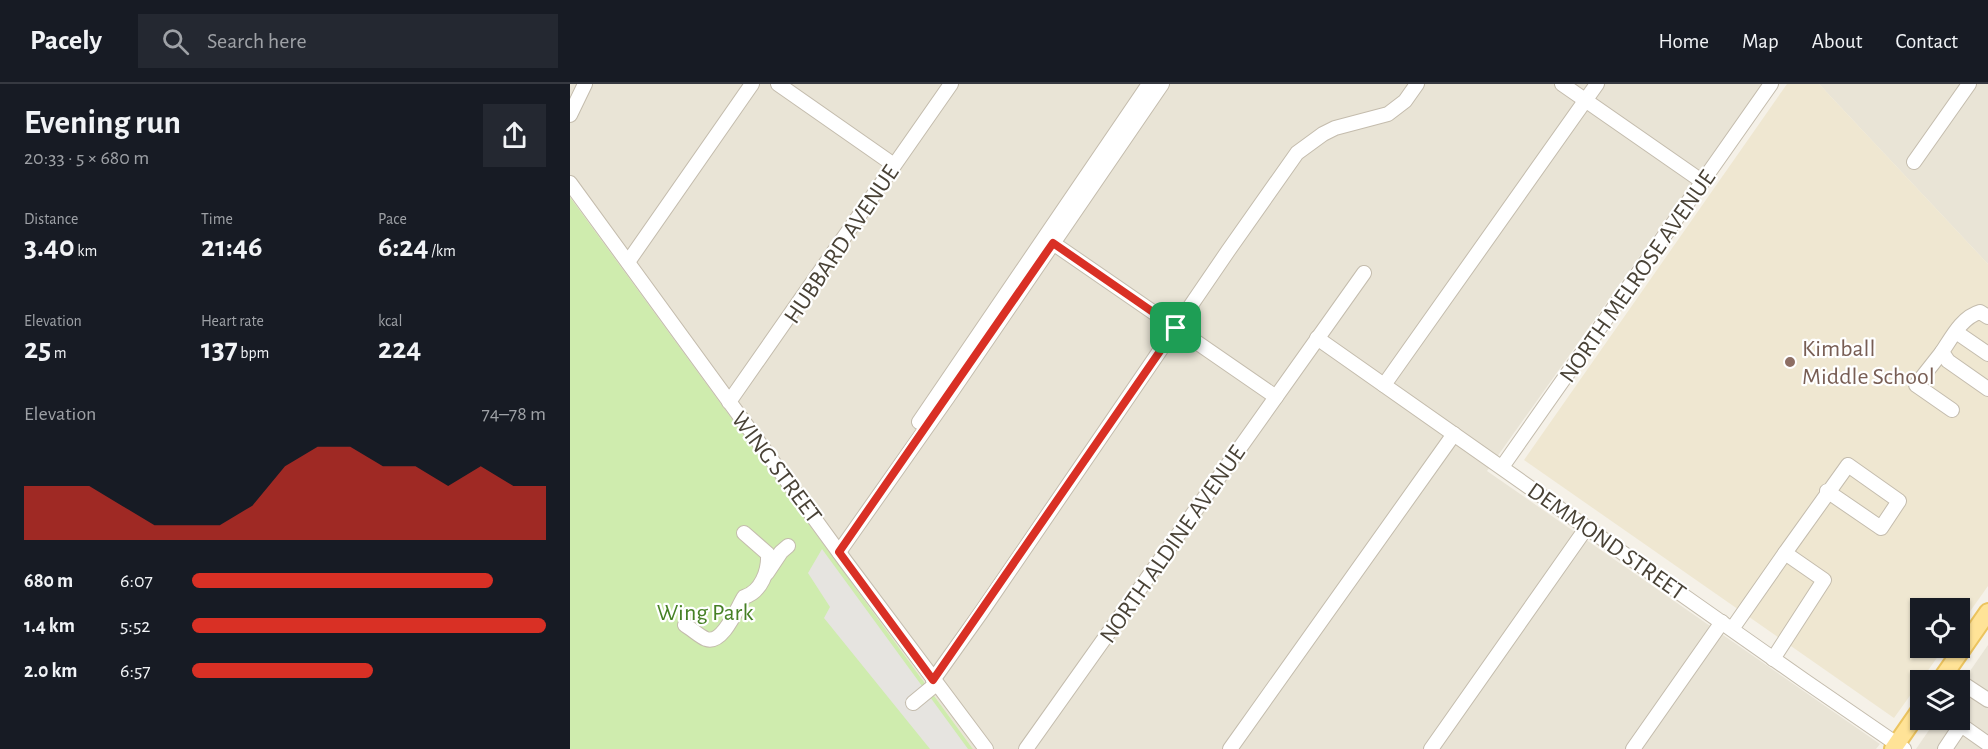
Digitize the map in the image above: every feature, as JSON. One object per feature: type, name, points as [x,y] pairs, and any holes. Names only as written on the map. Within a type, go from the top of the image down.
[{"type":"main road","points":[[1956,670],[1988,612]]},
{"type":"main road","points":[[1898,747],[1910,727]]},
{"type":"street","points":[[570,115],[585,84]]},
{"type":"street","points":[[628,262],[752,84]]},
{"type":"street","points":[[778,84],[894,165]]},
{"type":"street","name":"HUBBARD AVENUE","points":[[729,402],[951,84]]},
{"type":"street","points":[[1049,241],[1149,84]]},
{"type":"street","points":[[837,550],[1016,278],[1049,241],[1162,84]]},
{"type":"street","points":[[913,703],[934,682],[1297,153],[1315,139],[1335,128],[1388,114],[1405,101],[1417,84]]},
{"type":"street","points":[[1562,84],[1703,182]]},
{"type":"street","points":[[1384,385],[1597,84]]},
{"type":"street","name":"NORTH MELROSE AVENUE","points":[[1502,467],[1771,84]]},
{"type":"street","points":[[1914,162],[1969,84]]},
{"type":"street","name":"WING STREET","points":[[570,183],[934,682],[986,749]]},
{"type":"street","points":[[1049,241],[1276,397]]},
{"type":"street","name":"NORTH ALDINE AVENUE","points":[[1026,749],[1364,273]]},
{"type":"street","points":[[1952,410],[1916,385],[1971,315],[1980,312],[1988,316]]},
{"type":"street","points":[[1956,332],[1988,354]]},
{"type":"street","name":"DEMMOND STREET","points":[[1317,338],[1898,747]]},
{"type":"street","points":[[1942,352],[1947,361],[1988,389]]},
{"type":"street","points":[[1230,749],[1454,434]]},
{"type":"street","points":[[1633,749],[1785,552],[1827,490],[1848,465],[1899,501],[1881,528],[1827,490]]},
{"type":"street","points":[[1431,749],[1587,527]]},
{"type":"street","points":[[685,625],[710,640],[717,637],[723,633],[744,597],[751,595],[764,579],[768,563],[778,552],[744,533]]},
{"type":"street","points":[[1773,659],[1824,580],[1785,552]]},
{"type":"street","points":[[1970,690],[1988,700]]},
{"type":"street","points":[[1945,749],[1961,725],[1988,744]]},
{"type":"shaded area","points":[[570,84],[1762,84],[1487,471],[1880,744],[1876,749],[973,749],[570,197]]},
{"type":"shaded area","name":"Kimball Middle School","points":[[1787,84],[1819,84],[1988,264],[1988,586],[1970,611],[1970,598],[1910,598],[1910,658],[1937,658],[1928,670],[1910,670],[1910,696],[1894,718],[1524,460]]},
{"type":"shaded area","points":[[1819,84],[1988,84],[1988,264]]},
{"type":"shaded area","points":[[822,549],[968,749],[930,749],[824,618],[830,607],[808,573]]},
{"type":"shaded area","points":[[1988,645],[1988,749],[1916,749],[1929,730],[1970,730],[1970,671]]},
{"type":"green space","name":"Wing Park","points":[[570,197],[973,749],[570,749]]},
{"type":"place","name":"Kimball Middle School","points":[[1790,362]]},
{"type":"route","points":[[1053,243],[1176,328],[933,680],[839,552],[948,398],[1053,243]]}]
